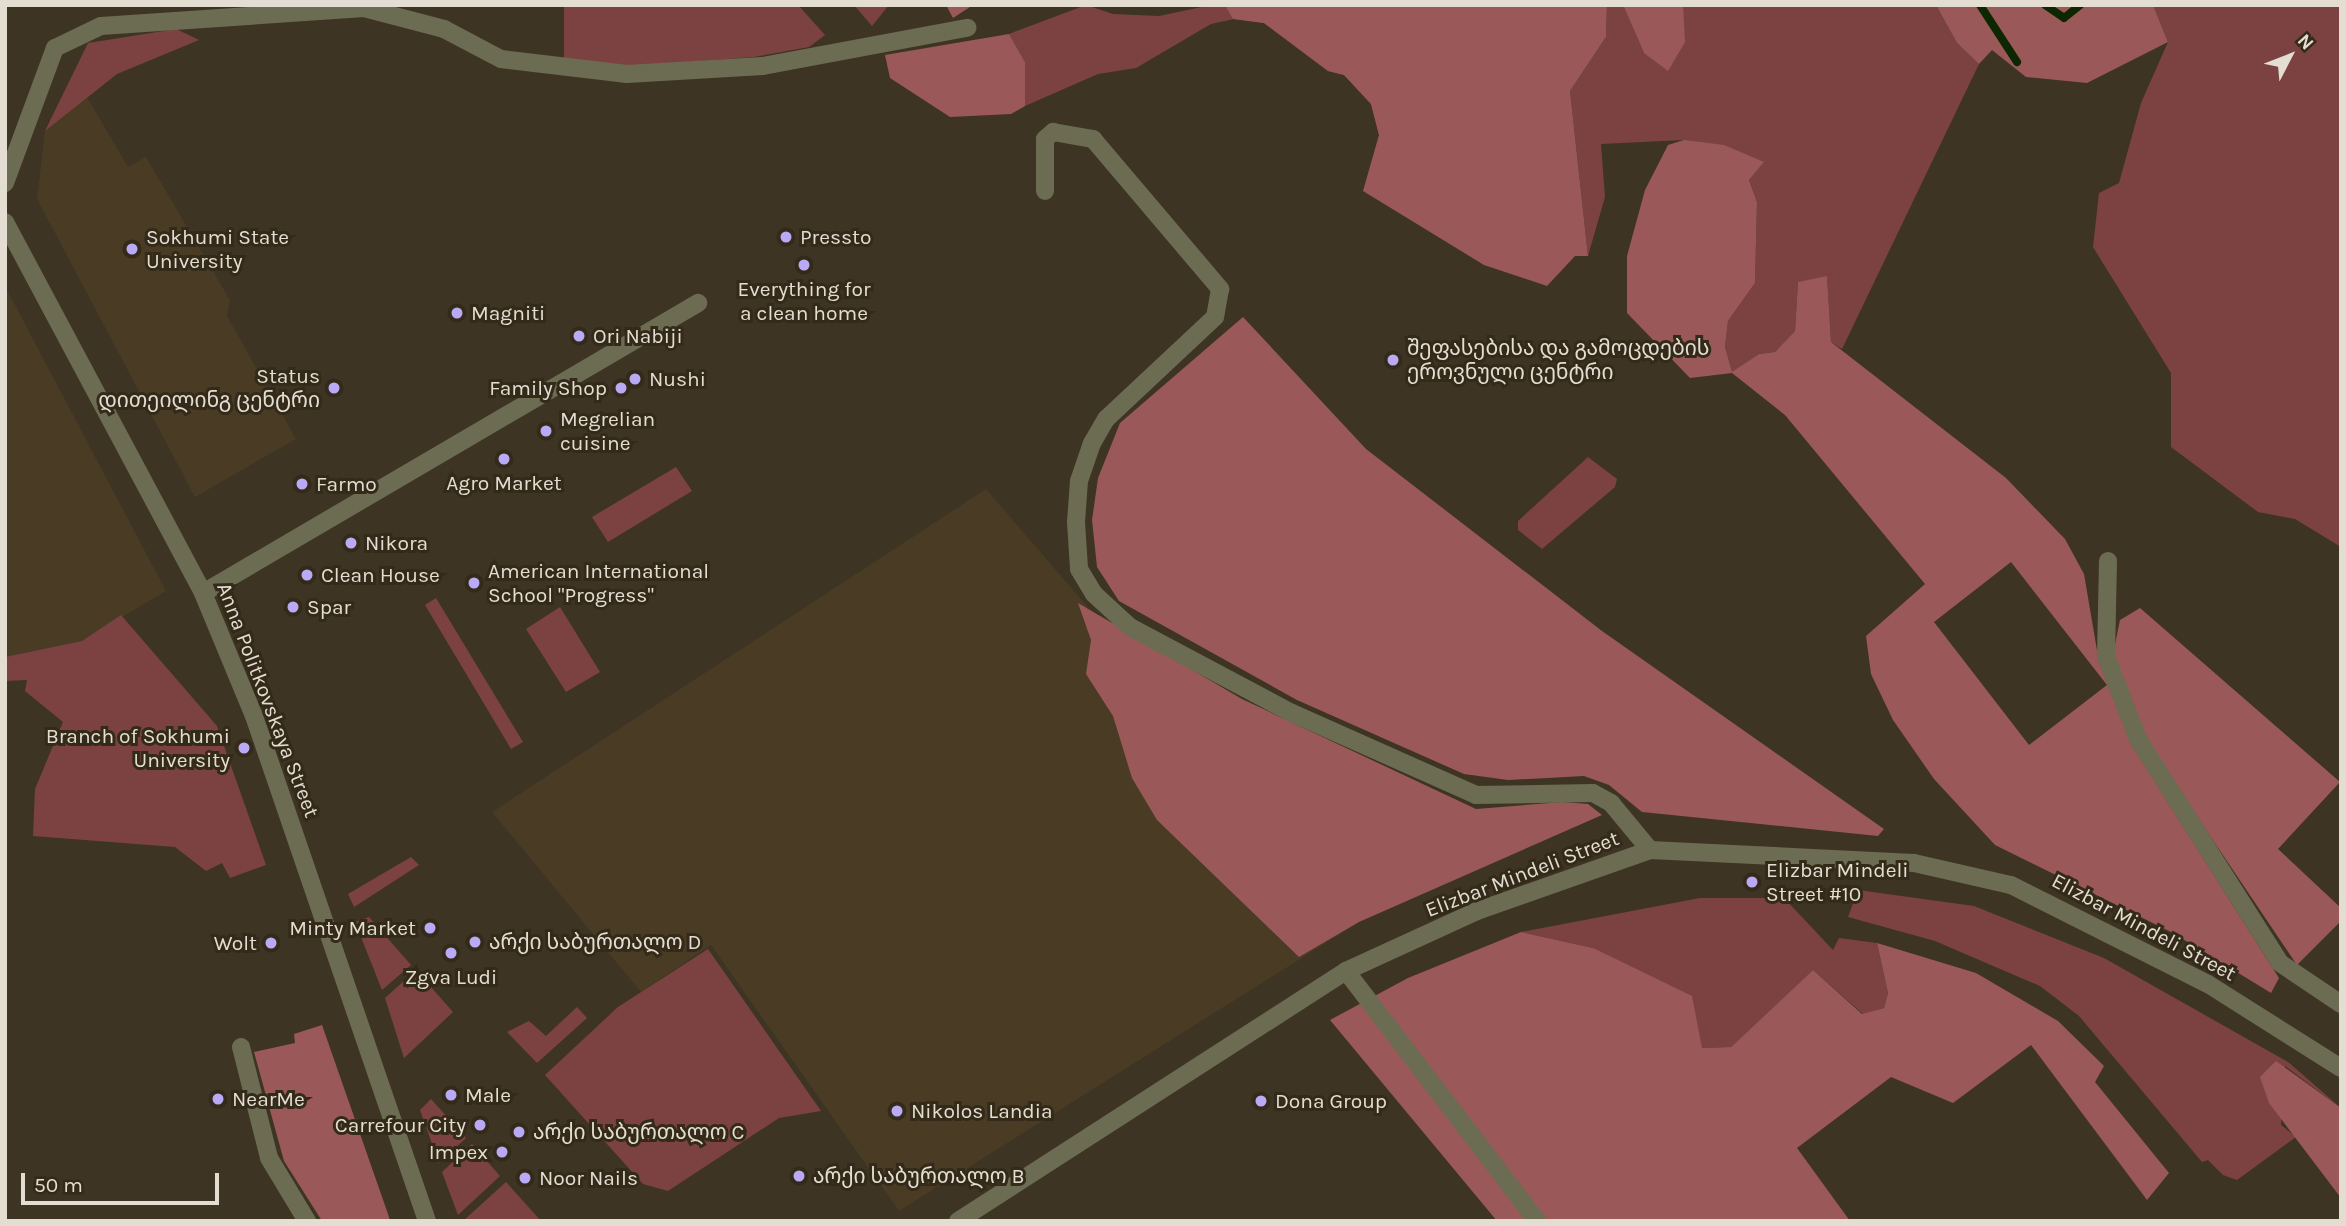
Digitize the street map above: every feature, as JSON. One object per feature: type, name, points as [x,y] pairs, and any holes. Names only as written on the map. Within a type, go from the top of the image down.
[{"type":"street","points":[[5,183],[55,48],[101,26],[364,8],[444,29],[501,59],[628,74],[763,66],[967,28]]},
{"type":"street","points":[[1045,191],[1045,139],[1066,132],[1093,139],[1220,289],[1215,317],[1105,419],[1091,443],[1079,481],[1076,522],[1079,569],[1094,594],[1130,627],[1292,713],[1476,795],[1593,793],[1611,803],[1650,850]]},
{"type":"street","name":"Anna Politkovskaya Street","points":[[5,222],[203,593],[254,716],[427,1221]]},
{"type":"street","points":[[203,593],[698,303]]},
{"type":"street","points":[[2108,561],[2106,656],[2138,739],[2280,963],[2341,1004]]},
{"type":"street","name":"Elizbar Mindeli Street","points":[[958,1221],[1346,971],[1477,911],[1650,850],[1914,863],[2011,885],[2208,984],[2341,1068]]},
{"type":"street","points":[[1346,971],[1537,1221]]},
{"type":"street","points":[[241,1047],[269,1158],[307,1221]]},
{"type":"shaded area","points":[[564,5],[798,5],[825,35],[809,47],[754,57],[619,67],[564,61]]},
{"type":"shaded area","points":[[854,5],[889,5],[872,26]]},
{"type":"shaded area","points":[[946,5],[973,5],[953,18]]},
{"type":"shaded area","points":[[1086,5],[1113,14],[1159,16],[1211,5],[1400,5],[1379,135],[1371,104],[1344,75],[1328,71],[1264,23],[1234,19],[1211,24],[1136,68],[1098,74],[1025,106],[1025,62],[1009,34]]},
{"type":"shaded area","points":[[1225,5],[1607,5],[1606,37],[1570,91],[1588,256],[1575,256],[1547,286],[1484,265],[1363,191],[1379,135],[1371,104],[1344,75],[1328,71],[1264,23],[1233,19]]},
{"type":"shaded area","points":[[1607,5],[1623,5],[1644,53],[1683,5],[1936,5],[1957,43],[1979,64],[1842,349],[1831,342],[1827,277],[1798,282],[1795,331],[1775,352],[1759,354],[1732,373],[1725,347],[1728,321],[1755,283],[1757,202],[1749,180],[1763,163],[1684,140],[1601,144],[1605,197],[1588,256],[1570,91],[1606,37]]},
{"type":"shaded area","points":[[1623,5],[1683,5],[1685,42],[1668,71],[1644,53]]},
{"type":"shaded area","points":[[1936,5],[2153,5],[2168,42],[2087,83],[2026,77],[1992,50],[1979,64],[1957,43]]},
{"type":"shaded area","points":[[2153,5],[2341,5],[2341,547],[2295,519],[2258,512],[2171,447],[2171,373],[2093,247],[2099,193],[2119,183],[2141,103],[2168,42]]},
{"type":"shaded area","points":[[176,29],[199,40],[117,74],[45,131],[88,43]]},
{"type":"shaded area","points":[[1009,34],[1025,62],[1025,106],[1011,114],[950,117],[890,78],[885,55]]},
{"type":"shaded area","name":"Sokhumi State University","points":[[87,97],[128,167],[146,157],[230,300],[227,316],[296,439],[195,497],[37,199],[45,131]]},
{"type":"shaded area","points":[[1684,140],[1724,145],[1764,162],[1749,180],[1757,202],[1755,283],[1728,321],[1725,347],[1732,372],[1759,354],[1775,352],[1795,331],[1798,282],[1827,276],[1831,342],[2006,478],[2065,539],[2084,574],[2099,662],[2131,744],[2279,978],[2271,993],[2173,933],[1995,845],[1934,779],[1893,720],[1871,674],[1866,636],[1925,584],[1785,415],[1732,373],[1690,378],[1627,313],[1627,256],[1645,190],[1668,145]],"holes":[[[2011,562],[2107,685],[2029,745],[1934,622]]]},
{"type":"shaded area","points":[[5,286],[166,591],[82,641],[5,657]]},
{"type":"shaded area","points":[[1243,317],[1366,449],[1602,631],[1884,829],[1878,836],[1642,812],[1609,785],[1584,776],[1508,780],[1464,774],[1297,700],[1119,601],[1097,567],[1092,520],[1098,478],[1120,423]]},
{"type":"shaded area","points":[[1588,457],[1617,479],[1615,487],[1542,549],[1518,530],[1518,521]]},
{"type":"shaded area","points":[[676,467],[692,491],[608,542],[592,517]]},
{"type":"shaded area","points":[[986,489],[1359,922],[899,1211],[711,945],[641,992],[492,812]]},
{"type":"shaded area","points":[[436,598],[523,742],[511,749],[425,605]]},
{"type":"shaded area","points":[[1078,603],[1242,699],[1476,809],[1562,802],[1588,804],[1602,815],[1359,922],[1299,957],[1157,820],[1132,778],[1113,716],[1086,674],[1091,640]]},
{"type":"shaded area","points":[[560,607],[600,672],[566,692],[526,629]]},
{"type":"shaded area","points":[[2140,608],[2340,782],[2278,849],[2341,908],[2341,921],[2297,965],[2142,735],[2113,654],[2120,620]]},
{"type":"shaded area","points":[[121,615],[217,726],[266,865],[230,878],[222,863],[206,871],[175,847],[33,836],[35,789],[63,722],[25,691],[27,680],[5,681],[5,657],[82,641]]},
{"type":"shaded area","points":[[411,857],[419,865],[354,907],[348,894]]},
{"type":"shaded area","points":[[1858,890],[1974,906],[2104,958],[2288,1062],[2341,1108],[2285,1066],[2281,1125],[2296,1137],[2237,1180],[2223,1175],[2208,1160],[2202,1162],[2079,1016],[2040,986],[1935,941],[1848,917]]},
{"type":"shaded area","points":[[1700,898],[1784,898],[1833,950],[1839,938],[1877,943],[1888,993],[1884,1008],[1863,1014],[1813,970],[1731,1047],[1702,1048],[1593,948],[1521,932]]},
{"type":"shaded area","points":[[369,917],[411,965],[382,990],[355,922]]},
{"type":"shaded area","points":[[1521,932],[1593,948],[1692,996],[1702,1048],[1731,1047],[1813,970],[1862,1014],[1884,1008],[1888,993],[1877,943],[1976,973],[2058,1021],[2104,1066],[2095,1082],[2169,1173],[2147,1200],[2031,1045],[1953,1103],[1891,1077],[1797,1148],[1850,1221],[1497,1221],[1330,1020],[1408,978]]},
{"type":"shaded area","points":[[708,949],[821,1111],[779,1118],[668,1191],[643,1184],[545,1075],[618,1007]]},
{"type":"shaded area","points":[[416,970],[453,1012],[404,1058],[385,998]]},
{"type":"shaded area","points":[[577,1007],[587,1018],[537,1063],[507,1032],[529,1021],[546,1036]]},
{"type":"shaded area","points":[[322,1025],[390,1221],[322,1221],[284,1161],[254,1052],[295,1043],[294,1034]]},
{"type":"shaded area","points":[[2276,1061],[2341,1108],[2341,1198],[2269,1103],[2260,1077]]},
{"type":"shaded area","points":[[431,1099],[466,1138],[439,1163],[420,1110]]},
{"type":"shaded area","points":[[472,1144],[500,1176],[458,1215],[442,1172]]},
{"type":"shaded area","points":[[506,1182],[541,1221],[463,1221]]},
{"type":"waterway","points":[[1980,5],[2017,62]]},
{"type":"waterway","points":[[2045,5],[2064,18],[2080,5]]},
{"type":"place","name":"Pressto","points":[[786,237]]},
{"type":"place","name":"Sokhumi State University","points":[[132,249]]},
{"type":"place","name":"Everything for a clean home","points":[[804,265]]},
{"type":"place","name":"Magniti","points":[[457,313]]},
{"type":"place","name":"Ori Nabiji","points":[[579,336]]},
{"type":"place","name":"შეფასებისა და გამოცდების ეროვნული ცენტრი","points":[[1393,360]]},
{"type":"place","name":"Nushi","points":[[635,379]]},
{"type":"place","name":"Status დითეილინგ ცენტრი","points":[[334,388]]},
{"type":"place","name":"Family Shop","points":[[621,388]]},
{"type":"place","name":"Megrelian cuisine","points":[[546,431]]},
{"type":"place","name":"Agro Market","points":[[504,459]]},
{"type":"place","name":"Farmo","points":[[302,484]]},
{"type":"place","name":"Nikora","points":[[351,543]]},
{"type":"place","name":"Clean House","points":[[307,575]]},
{"type":"place","name":"American International School \"Progress\"","points":[[474,583]]},
{"type":"place","name":"Spar","points":[[293,607]]},
{"type":"place","name":"Branch of Sokhumi University","points":[[244,748]]},
{"type":"place","name":"Elizbar Mindeli Street #10","points":[[1752,882]]},
{"type":"place","name":"Minty Market","points":[[430,928]]},
{"type":"place","name":"არქი საბურთალო D","points":[[475,942]]},
{"type":"place","name":"Wolt","points":[[271,943]]},
{"type":"place","name":"Zgva Ludi","points":[[451,953]]},
{"type":"place","name":"Male","points":[[451,1095]]},
{"type":"place","name":"NearMe","points":[[218,1099]]},
{"type":"place","name":"Dona Group","points":[[1261,1101]]},
{"type":"place","name":"Nikolos Landia","points":[[897,1111]]},
{"type":"place","name":"Carrefour City","points":[[480,1125]]},
{"type":"place","name":"არქი საბურთალო C","points":[[519,1132]]},
{"type":"place","name":"Impex","points":[[502,1152]]},
{"type":"place","name":"არქი საბურთალო B","points":[[799,1176]]},
{"type":"place","name":"Noor Nails","points":[[525,1178]]}]
